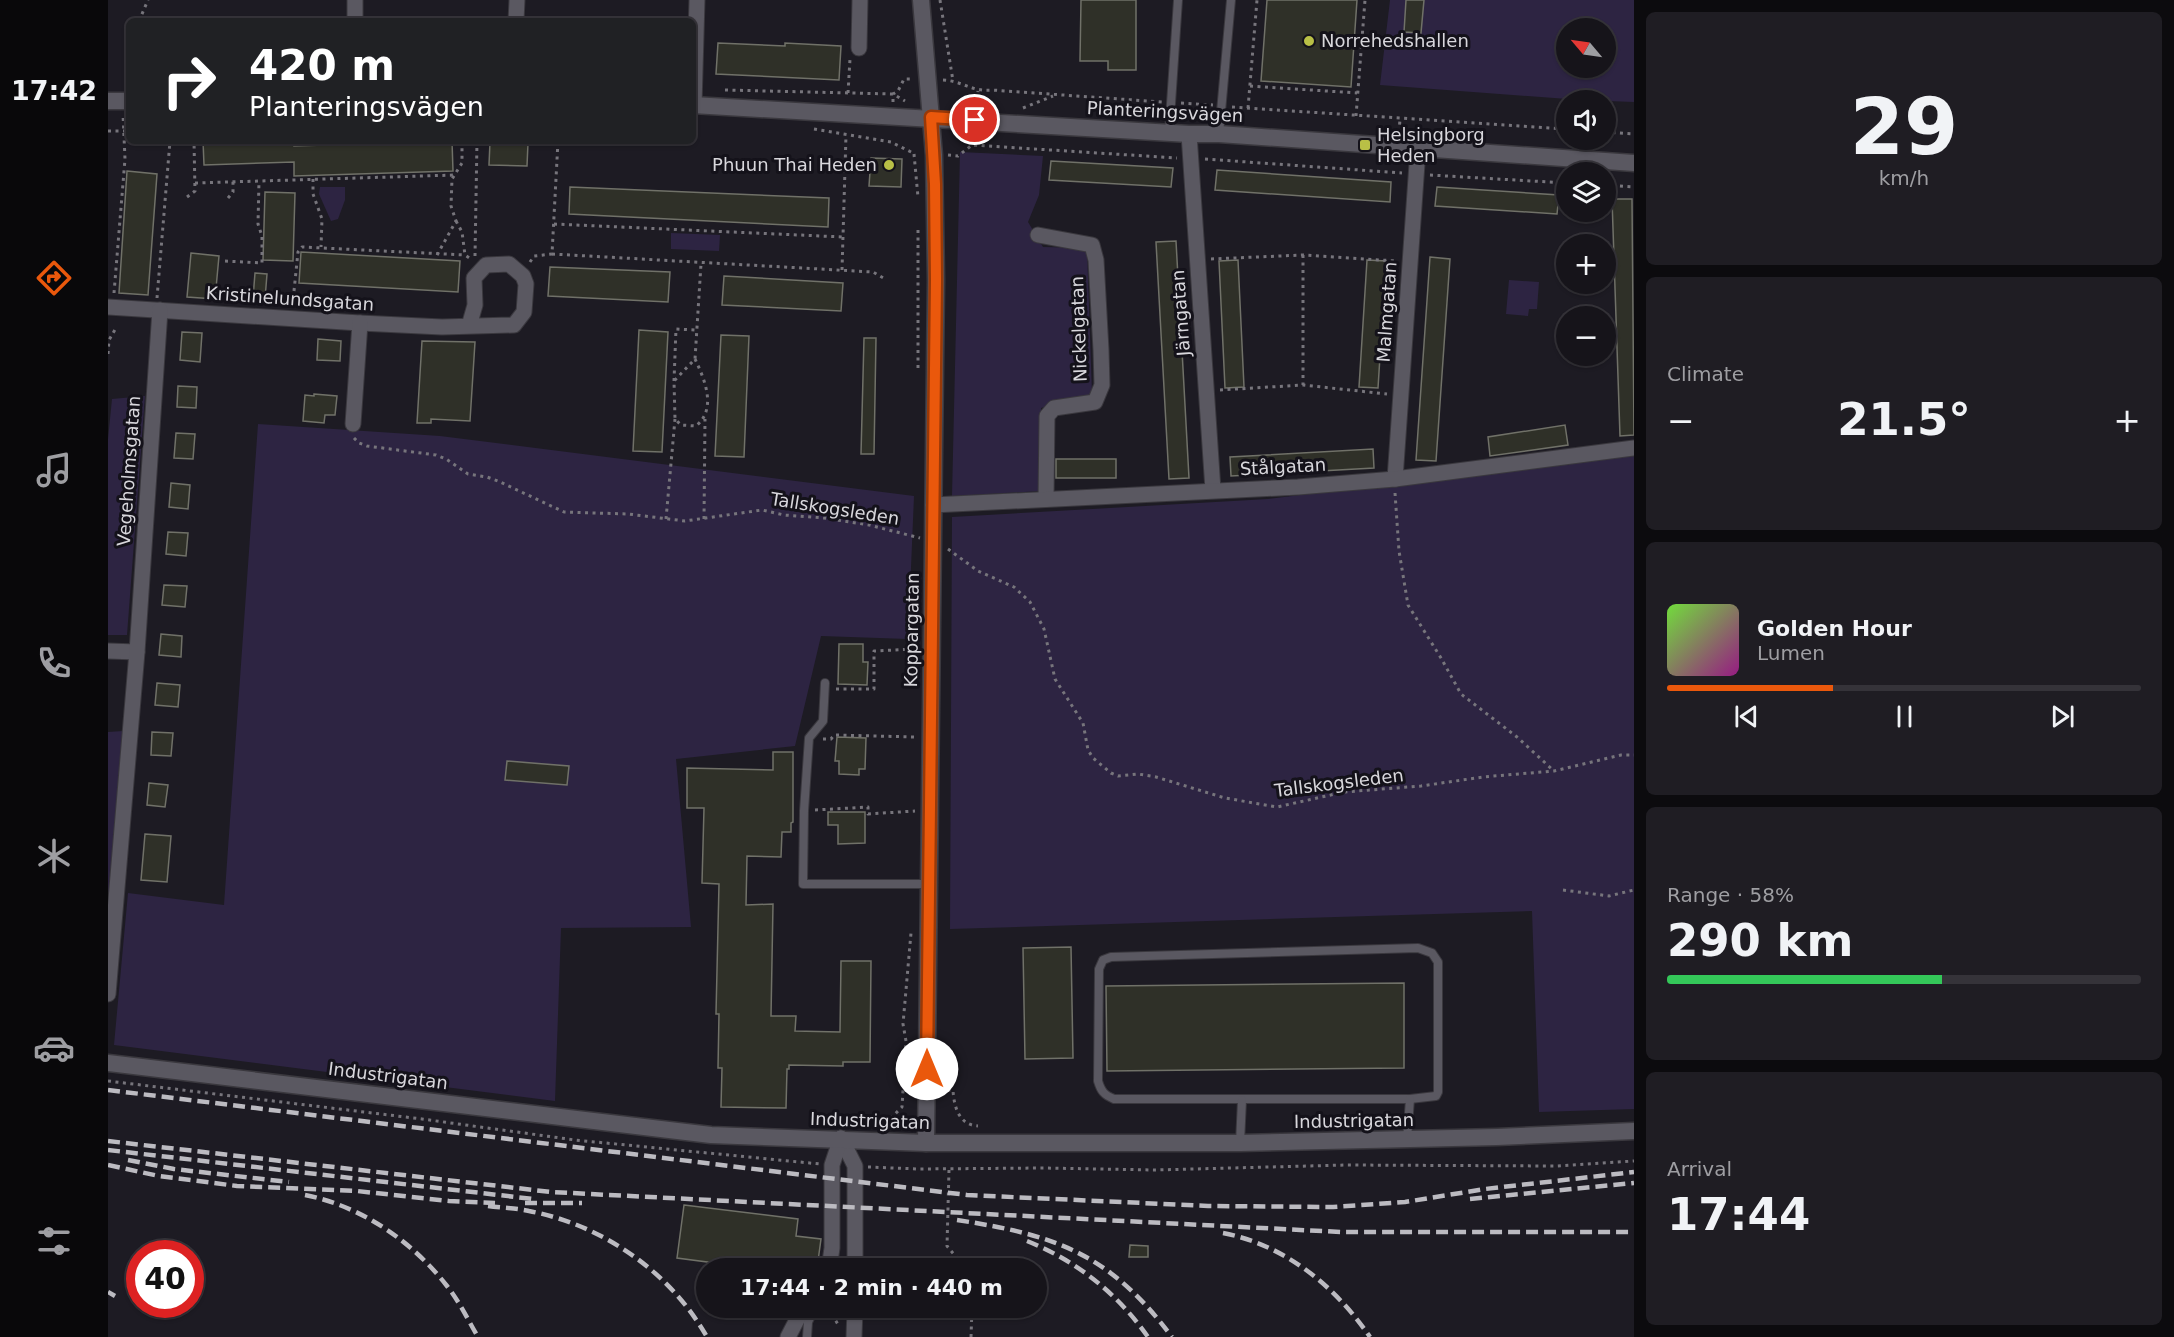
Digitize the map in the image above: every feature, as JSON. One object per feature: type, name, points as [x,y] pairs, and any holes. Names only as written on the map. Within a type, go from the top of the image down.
[{"type":"street","points":[[355,18],[356,0]]},
{"type":"street","points":[[516,18],[517,0]]},
{"type":"street","points":[[696,33],[697,0]]},
{"type":"street","points":[[859,48],[860,0]]},
{"type":"street","name":"Koppargatan","points":[[921,0],[934,155],[936,280],[933,505],[922,542],[929,884],[926,1143]]},
{"type":"street","name":"Planteringsvägen","points":[[696,100],[1634,163]]},
{"type":"street","points":[[108,101],[126,107]]},
{"type":"street","name":"Järngatan","points":[[1189,134],[1213,490]]},
{"type":"street","name":"Malmgatan","points":[[1395,479],[1418,148]]},
{"type":"street","name":"Nickelgatan","points":[[1038,235],[1092,245],[1096,260],[1101,350],[1102,385],[1095,402],[1054,408],[1047,416],[1046,499]]},
{"type":"street","points":[[469,326],[475,305],[474,278],[486,265],[509,264],[523,276]]},
{"type":"street","name":"Kristinelundsgatan","points":[[110,307],[442,327],[514,325],[524,312],[526,284],[523,276]]},
{"type":"street","name":"Vegeholmsgatan","points":[[108,993],[137,652],[158,310]]},
{"type":"street","points":[[353,424],[360,323]]},
{"type":"street","name":"Stålgatan","points":[[933,505],[1298,487],[1395,479],[1634,448]]},
{"type":"street","points":[[108,651],[137,652]]},
{"type":"street","name":"Industrigatan","points":[[108,1063],[711,1135],[842,1138],[926,1143],[1240,1143],[1634,1131]]},
{"type":"street","points":[[831,1258],[832,1165],[842,1138]]},
{"type":"street","points":[[842,1138],[855,1166],[855,1258]]},
{"type":"street","points":[[788,1337],[798,1318]]},
{"type":"street","points":[[854,1337],[855,1318]]},
{"type":"lane","points":[[1169,133],[1178,0]]},
{"type":"lane","points":[[1219,134],[1231,0]]},
{"type":"lane","points":[[824,686],[823,721],[809,738],[804,810],[803,884],[929,884]]},
{"type":"lane","points":[[1426,949],[1438,962],[1438,1092],[1432,1097],[1410,1099],[1114,1099],[1105,1095],[1098,1081],[1099,969],[1102,960],[1111,957],[1426,949]]},
{"type":"lane","points":[[1407,1139],[1410,1099]]},
{"type":"lane","points":[[1240,1143],[1242,1100]]},
{"type":"lane","points":[[807,1337],[810,1318]]},
{"type":"path","points":[[140,18],[148,0]]},
{"type":"path","points":[[940,0],[952,81]]},
{"type":"path","points":[[1248,108],[1257,0]]},
{"type":"path","points":[[1356,116],[1365,0]]},
{"type":"path","points":[[848,93],[851,56],[859,48]]},
{"type":"path","points":[[696,100],[848,93],[893,94],[898,91],[904,79],[952,81],[978,91],[992,90],[1556,128]]},
{"type":"path","points":[[1250,86],[1357,93]]},
{"type":"path","points":[[110,307],[124,159],[126,107]]},
{"type":"path","points":[[813,129],[891,142],[914,154],[958,156],[972,145],[1556,182]]},
{"type":"path","points":[[108,131],[124,131]]},
{"type":"path","points":[[1616,133],[1634,134]]},
{"type":"path","points":[[842,270],[846,135]]},
{"type":"path","points":[[158,310],[170,144]]},
{"type":"path","points":[[187,197],[195,191],[194,144]]},
{"type":"path","points":[[462,144],[462,163],[452,179],[451,206],[462,232],[465,255]]},
{"type":"path","points":[[294,291],[298,252],[302,247],[465,255],[475,261],[477,144]]},
{"type":"path","points":[[552,254],[558,144]]},
{"type":"path","points":[[914,154],[918,202]]},
{"type":"path","points":[[195,183],[455,175]]},
{"type":"path","points":[[313,179],[313,194],[322,219],[321,248]]},
{"type":"path","points":[[228,198],[233,192],[233,181]]},
{"type":"path","points":[[225,261],[262,263],[262,236],[258,224],[259,181]]},
{"type":"path","points":[[1616,186],[1634,187]]},
{"type":"path","points":[[437,255],[456,221]]},
{"type":"path","points":[[554,224],[843,237]]},
{"type":"path","points":[[918,224],[918,373]]},
{"type":"path","points":[[523,276],[534,256],[552,254],[873,272],[885,279]]},
{"type":"path","points":[[1197,260],[1303,255],[1410,261]]},
{"type":"path","points":[[1303,255],[1303,385]]},
{"type":"path","points":[[701,264],[695,359],[705,380],[708,405],[705,419],[704,520]]},
{"type":"path","points":[[108,354],[109,340],[116,328]]},
{"type":"path","points":[[666,520],[675,419],[676,329],[697,330]]},
{"type":"path","points":[[675,381],[695,359]]},
{"type":"path","points":[[1206,391],[1303,385],[1400,395]]},
{"type":"path","points":[[675,419],[681,426],[696,426],[705,419]]},
{"type":"path","name":"Tallskogsleden","points":[[353,424],[353,434],[359,443],[436,455],[468,474],[498,481],[559,510],[628,514],[666,520],[704,520],[762,510],[784,515],[869,525],[922,542],[963,559],[978,571],[1014,586],[1030,602],[1044,629],[1055,679],[1083,723],[1088,750],[1093,758],[1118,776],[1138,774],[1156,777],[1225,798],[1277,807],[1344,792],[1554,771],[1634,754]]},
{"type":"path","points":[[1395,479],[1399,551],[1408,605],[1461,694],[1517,737],[1554,771]]},
{"type":"path","points":[[824,686],[874,689],[874,651],[916,649],[916,638]]},
{"type":"path","points":[[809,738],[831,739],[834,735],[915,737],[915,726]]},
{"type":"path","points":[[804,810],[868,807],[868,814],[915,812],[915,801]]},
{"type":"path","points":[[1563,890],[1609,896],[1634,890]]},
{"type":"path","points":[[873,1125],[891,1119],[902,1107],[906,1041],[903,1023],[912,928]]},
{"type":"path","points":[[927,1089],[953,1090],[957,1112],[972,1125],[979,1126]]},
{"type":"path","points":[[949,1169],[947,1246],[957,1258]]},
{"type":"path","points":[[971,1337],[972,1318]]},
{"type":"shaded area","points":[[1390,0],[1634,0],[1634,102],[1616,101],[1616,90],[1556,90],[1556,98],[1380,85]]},
{"type":"shaded area","points":[[960,152],[1043,156],[1039,195],[1028,222],[1043,247],[1087,248],[1092,394],[1041,408],[1041,491],[952,496]]},
{"type":"shaded area","points":[[320,187],[345,187],[345,200],[338,219],[331,221],[319,194]]},
{"type":"shaded area","points":[[671,233],[720,235],[719,251],[671,249]]},
{"type":"shaded area","points":[[1509,280],[1539,282],[1537,309],[1529,309],[1528,316],[1506,314]]},
{"type":"shaded area","points":[[145,396],[127,635],[108,635],[108,439],[112,399]]},
{"type":"shaded area","points":[[258,424],[440,436],[914,496],[908,639],[821,636],[795,746],[676,759],[691,927],[561,928],[555,1101],[114,1045],[128,893],[224,905]]},
{"type":"shaded area","points":[[1634,454],[1634,1109],[1539,1112],[1532,911],[950,929],[952,517],[1268,499]]},
{"type":"shaded area","points":[[123,731],[108,913],[108,732]]},
{"type":"building","points":[[1081,0],[1136,0],[1136,70],[1108,70],[1108,61],[1080,61]]},
{"type":"building","name":"Norrehedshallen","points":[[1267,0],[1357,0],[1351,87],[1261,81]]},
{"type":"building","points":[[1406,0],[1424,0],[1421,33],[1404,32]]},
{"type":"building","points":[[718,43],[841,46],[839,80],[716,74]]},
{"type":"building","points":[[203,144],[294,144],[294,146],[452,144],[453,171],[294,176],[294,162],[204,165]]},
{"type":"building","points":[[490,144],[528,144],[527,166],[489,165]]},
{"type":"building","points":[[871,158],[902,159],[901,187],[869,186]]},
{"type":"building","points":[[1051,161],[1173,168],[1171,187],[1049,180]]},
{"type":"building","points":[[1217,170],[1391,182],[1390,202],[1215,190]]},
{"type":"building","points":[[127,171],[157,174],[148,295],[119,293]]},
{"type":"building","points":[[570,187],[829,198],[828,227],[569,214]]},
{"type":"building","points":[[1437,187],[1556,195],[1556,214],[1435,206]]},
{"type":"building","points":[[265,192],[295,193],[293,261],[263,260]]},
{"type":"building","points":[[1616,199],[1632,199],[1634,435],[1620,436],[1615,294],[1616,234],[1613,234],[1613,222],[1616,222]]},
{"type":"building","points":[[1176,241],[1189,478],[1169,479],[1156,242]]},
{"type":"building","points":[[301,252],[460,261],[458,292],[299,283]]},
{"type":"building","points":[[191,253],[219,256],[215,299],[187,297]]},
{"type":"building","points":[[1430,257],[1450,259],[1436,461],[1416,460]]},
{"type":"building","points":[[1238,260],[1244,387],[1225,388],[1219,261]]},
{"type":"building","points":[[1367,260],[1386,261],[1378,388],[1359,387]]},
{"type":"building","points":[[550,267],[670,272],[668,302],[548,296]]},
{"type":"building","points":[[255,273],[267,274],[265,299],[253,298]]},
{"type":"building","points":[[724,276],[843,283],[841,311],[722,305]]},
{"type":"building","points":[[639,330],[668,332],[662,452],[633,451]]},
{"type":"building","points":[[182,332],[202,333],[200,362],[180,360]]},
{"type":"building","points":[[721,335],[749,336],[744,457],[715,456]]},
{"type":"building","points":[[864,338],[876,338],[874,454],[861,454]]},
{"type":"building","points":[[318,339],[341,341],[340,361],[317,360]]},
{"type":"building","points":[[422,341],[475,342],[470,421],[431,419],[431,423],[417,423]]},
{"type":"building","points":[[178,386],[197,387],[196,408],[177,407]]},
{"type":"building","points":[[314,394],[337,396],[335,415],[325,415],[324,423],[303,421],[305,395],[314,396]]},
{"type":"building","points":[[1565,425],[1568,445],[1490,456],[1488,437]]},
{"type":"building","points":[[176,433],[195,434],[193,459],[174,458]]},
{"type":"building","points":[[1373,449],[1374,468],[1231,476],[1230,457]]},
{"type":"building","points":[[1056,459],[1116,459],[1116,478],[1056,478]]},
{"type":"building","points":[[171,483],[190,485],[188,509],[169,507]]},
{"type":"building","points":[[168,532],[188,533],[186,556],[166,554]]},
{"type":"building","points":[[164,585],[187,586],[185,607],[162,605]]},
{"type":"building","points":[[161,634],[182,636],[181,657],[159,655]]},
{"type":"building","points":[[839,644],[863,644],[863,662],[868,662],[867,685],[838,684]]},
{"type":"building","points":[[157,683],[180,685],[178,707],[155,705]]},
{"type":"building","points":[[152,732],[173,733],[171,756],[151,755]]},
{"type":"building","points":[[837,737],[866,738],[865,769],[859,769],[859,775],[839,774],[839,761],[835,761]]},
{"type":"building","points":[[773,752],[793,752],[793,822],[791,832],[782,832],[781,857],[747,856],[746,905],[773,904],[771,1016],[796,1016],[795,1031],[840,1032],[841,961],[871,961],[870,1062],[843,1062],[843,1066],[789,1065],[786,1108],[721,1107],[722,1068],[718,1068],[719,1014],[716,1014],[719,884],[702,883],[704,808],[687,808],[687,768],[773,770]]},
{"type":"building","points":[[507,761],[569,766],[567,785],[505,780]]},
{"type":"building","points":[[149,783],[168,785],[165,807],[147,805]]},
{"type":"building","points":[[828,812],[865,812],[865,843],[838,844],[838,825],[828,825]]},
{"type":"building","points":[[145,834],[171,836],[167,882],[141,880]]},
{"type":"building","points":[[1071,947],[1073,1058],[1025,1059],[1023,948]]},
{"type":"building","points":[[1404,983],[1404,1068],[1107,1071],[1106,986]]},
{"type":"building","points":[[684,1205],[798,1219],[796,1236],[821,1239],[818,1258],[696,1258],[696,1260],[677,1258]]},
{"type":"building","points":[[1130,1245],[1148,1246],[1148,1257],[1129,1257]]},
{"type":"railway","points":[[108,1090],[967,1195],[1208,1206],[1333,1207],[1405,1202],[1485,1189],[1634,1172]]},
{"type":"railway","points":[[108,1141],[551,1192],[1341,1232],[1634,1232]]},
{"type":"railway","points":[[108,1150],[533,1199]]},
{"type":"railway","points":[[128,1160],[174,1169],[289,1182]]},
{"type":"railway","points":[[108,1165],[159,1176],[237,1186],[357,1191],[449,1201],[495,1203]]},
{"type":"railway","points":[[1470,1199],[1634,1183]]},
{"type":"railway","points":[[305,1195],[346,1208],[384,1228],[401,1240],[418,1254],[447,1286],[478,1337]]},
{"type":"railway","points":[[525,1203],[582,1203]]},
{"type":"railway","points":[[488,1206],[524,1210],[556,1218],[583,1227],[608,1240],[654,1272],[692,1313],[707,1337]]},
{"type":"railway","points":[[957,1220],[1024,1233],[1078,1253],[1103,1267],[1126,1286],[1172,1337]]},
{"type":"railway","points":[[1223,1233],[1267,1247],[1307,1270],[1341,1301],[1370,1337]]},
{"type":"railway","points":[[1027,1241],[1063,1258],[1095,1280],[1110,1293],[1148,1337]]},
{"type":"railway","points":[[108,1292],[115,1296]]},
{"type":"place","name":"Norrehedshallen","points":[[1309,41]]},
{"type":"place","name":"Helsingborg Heden","points":[[1365,145]]},
{"type":"place","name":"Phuun Thai Heden","points":[[889,165]]},
{"type":"route","points":[[927,1069],[936,280],[935,184],[931,117],[975,120]]}]
